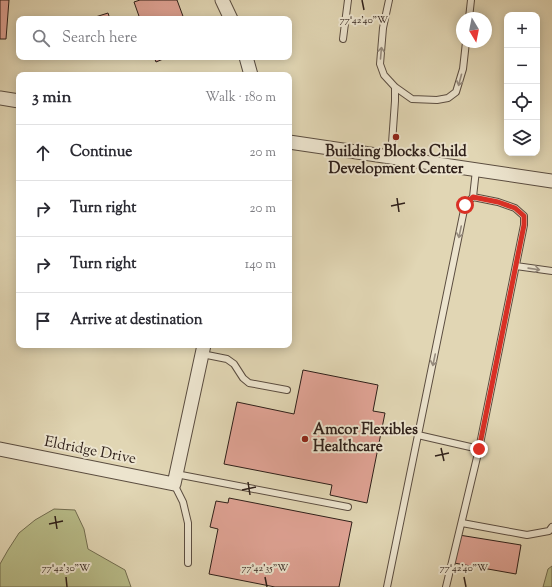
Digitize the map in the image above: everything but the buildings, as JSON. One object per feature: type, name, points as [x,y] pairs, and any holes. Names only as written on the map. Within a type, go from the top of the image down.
[{"type":"street","points":[[222,0],[230,16]]},
{"type":"street","points":[[247,60],[251,72]]},
{"type":"street","points":[[0,98],[16,101]]},
{"type":"street","points":[[292,142],[552,181]]},
{"type":"street","points":[[175,479],[203,349]]},
{"type":"street","name":"Eldridge Drive","points":[[0,449],[175,479]]},
{"type":"lane","points":[[343,39],[348,0]]},
{"type":"lane","points":[[388,0],[383,28],[380,64],[384,75],[395,87],[412,99],[437,100],[448,98],[456,92],[463,69],[465,48]]},
{"type":"lane","points":[[470,12],[471,0]]},
{"type":"lane","points":[[391,157],[395,87]]},
{"type":"lane","points":[[387,587],[465,205],[473,197],[476,170]]},
{"type":"lane","points":[[446,587],[479,449],[524,225],[524,216],[515,208],[498,202],[473,197]]},
{"type":"lane","points":[[516,266],[552,271]]},
{"type":"lane","points":[[203,349],[234,364],[243,378],[249,383],[287,390]]},
{"type":"lane","points":[[418,435],[479,449]]},
{"type":"lane","points":[[188,563],[188,523],[175,479],[348,507]]},
{"type":"lane","points":[[462,523],[527,535],[549,531],[552,527]]},
{"type":"green space","points":[[54,509],[75,510],[84,529],[88,549],[125,570],[131,587],[0,587],[0,564],[19,533],[35,520]]},
{"type":"green space","points":[[552,566],[552,587],[543,587],[548,569]]},
{"type":"place","name":"Building Blocks Child Development Center","points":[[396,137]]},
{"type":"place","name":"Amcor Flexibles Healthcare","points":[[305,439]]},
{"type":"route","points":[[465,205],[473,197],[498,202],[515,208],[524,216],[524,225],[479,449]]}]
